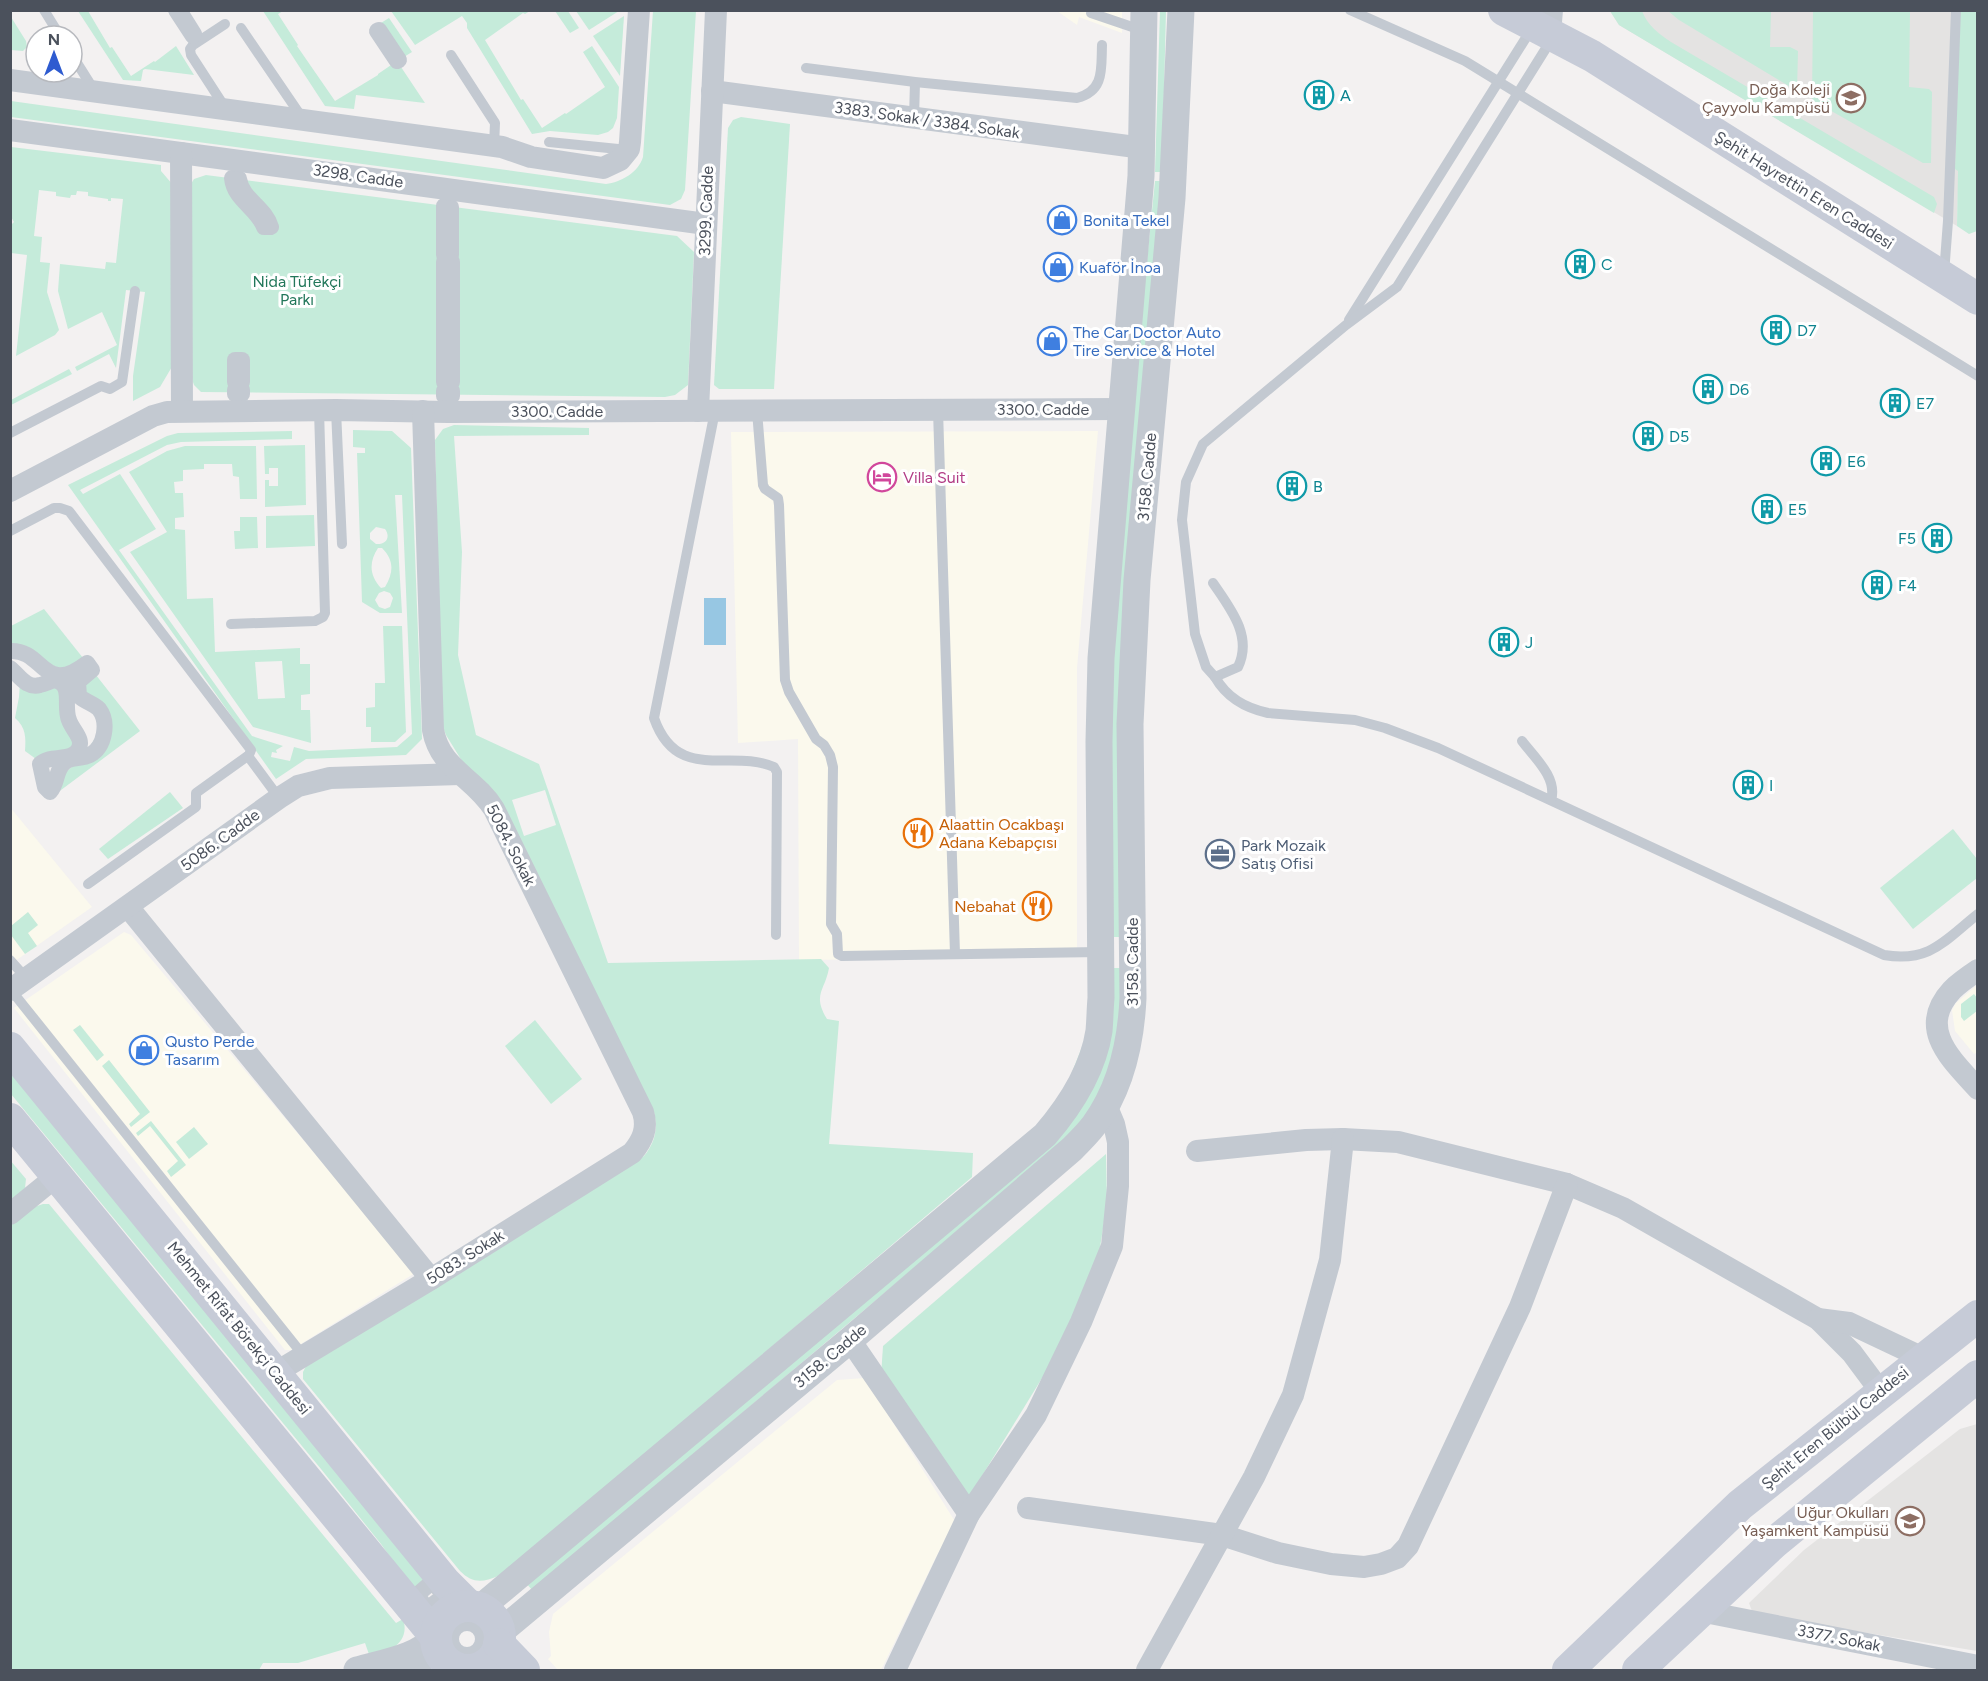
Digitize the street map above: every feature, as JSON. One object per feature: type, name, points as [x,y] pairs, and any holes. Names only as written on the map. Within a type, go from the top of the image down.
[{"type":"main road","name":"Şehit Hayrettin Eren Caddesi","points":[[1504,10],[1547,26],[1967,288]]},
{"type":"main road","name":"Mehmet Rifat Börekçi Caddesi","points":[[10,1048],[451,1589],[524,1671]]},
{"type":"main road","points":[[10,1119],[436,1637]]},
{"type":"main road","name":"Şehit Eren Bülbül Caddesi","points":[[1568,1671],[1740,1505],[1977,1316]]},
{"type":"main road","points":[[1903,1375],[1954,1403]]},
{"type":"main road","points":[[1638,1671],[1775,1542],[1954,1403],[1977,1376]]},
{"type":"main road","points":[[459,1607],[493,1634],[496,1653],[483,1666],[461,1667],[441,1656],[437,1648],[437,1628],[449,1611],[459,1607]]},
{"type":"street","points":[[10,80],[494,146],[510,149],[531,158],[603,168],[615,163],[628,150],[631,135],[639,10]]},
{"type":"street","name":"3299. Cadde","points":[[706,411],[706,224],[716,10]]},
{"type":"street","name":"3158. Cadde","points":[[493,1634],[850,1340],[1072,1149],[1094,1125],[1106,1105],[1128,1050],[1132,1026],[1130,724],[1136,602],[1172,198],[1181,10]]},
{"type":"street","name":"3158. Cadde","points":[[493,1634],[1045,1136],[1061,1117],[1079,1087],[1091,1060],[1099,1033],[1101,998],[1099,741],[1101,658],[1143,148],[1144,21]]},
{"type":"street","name":"3383. Sokak / 3384. Sokak","points":[[712,91],[1143,148]]},
{"type":"street","name":"3298. Cadde","points":[[10,130],[706,224]]},
{"type":"street","points":[[181,153],[182,411]]},
{"type":"street","points":[[444,262],[452,262],[448,389],[444,382],[444,262]]},
{"type":"street","name":"3300. Cadde","points":[[10,491],[153,416],[182,411],[1122,409]]},
{"type":"street","name":"5084. Sokak","points":[[423,411],[433,730],[439,750],[444,759],[480,789],[494,808],[643,1112],[644,1131]]},
{"type":"street","points":[[10,651],[22,652],[50,674],[67,675],[87,663],[92,669],[78,682],[78,692],[84,701],[94,705],[102,714],[104,735],[102,743],[91,754],[64,762],[59,770],[56,785],[50,792],[45,787],[40,764],[50,758],[74,754],[78,752],[80,745],[79,736],[66,711],[67,690],[63,684],[55,680],[42,685],[31,685],[10,668]]},
{"type":"street","name":"5086. Cadde","points":[[16,986],[298,786],[330,778],[460,774]]},
{"type":"street","points":[[128,907],[431,1279]]},
{"type":"street","points":[[1100,952],[1133,952]]},
{"type":"street","points":[[1977,970],[1945,999],[1936,1025],[1944,1052],[1977,1089]]},
{"type":"street","points":[[895,1671],[969,1514],[1036,1414],[1082,1322],[1112,1246],[1118,1186],[1118,1142],[1106,1105]]},
{"type":"street","name":"5083. Sokak","points":[[275,1373],[431,1279],[632,1152],[640,1143],[644,1131]]},
{"type":"street","points":[[1197,1151],[1306,1140],[1343,1139],[1398,1142],[1567,1184],[1623,1208],[1818,1319],[1852,1353],[1903,1375]]},
{"type":"street","points":[[1147,1671],[1254,1477],[1293,1395],[1330,1260],[1343,1139]]},
{"type":"street","points":[[10,1214],[58,1175]]},
{"type":"street","points":[[1028,1508],[1222,1535],[1278,1552],[1331,1564],[1364,1566],[1381,1564],[1397,1558],[1408,1546],[1520,1307],[1567,1184]]},
{"type":"street","points":[[1818,1319],[1849,1323],[1903,1375]]},
{"type":"street","points":[[850,1340],[969,1514]]},
{"type":"street","name":"3377. Sokak","points":[[1700,1611],[1977,1666]]},
{"type":"street","points":[[357,1671],[417,1652],[428,1646],[436,1637]]},
{"type":"street","points":[[400,1671],[399,1666],[423,1661],[424,1666],[413,1671]]},
{"type":"lane","points":[[44,10],[53,24]]},
{"type":"lane","points":[[1350,10],[1464,61],[1499,81],[1977,376]]},
{"type":"lane","points":[[1956,10],[1948,221],[1967,288]]},
{"type":"lane","points":[[1091,13],[1144,21]]},
{"type":"lane","points":[[225,24],[190,49],[191,55],[226,109]]},
{"type":"lane","points":[[1346,325],[1499,81],[1547,26]]},
{"type":"lane","points":[[1547,26],[1518,93],[1397,287],[1346,325],[1203,444],[1186,482],[1182,520],[1195,634],[1206,667],[1230,696],[1254,710],[1355,720],[1385,728],[1438,748],[1884,955],[1897,957],[1922,955],[1932,950],[1977,914]]},
{"type":"lane","points":[[241,28],[303,120]]},
{"type":"lane","points":[[806,68],[915,82],[1077,98],[1085,96],[1096,88],[1100,74],[1102,45]]},
{"type":"lane","points":[[451,55],[495,123],[494,146]]},
{"type":"lane","points":[[84,74],[95,91]]},
{"type":"lane","points":[[914,118],[915,82]]},
{"type":"lane","points":[[549,142],[628,150]]},
{"type":"lane","points":[[10,433],[101,386],[110,389],[122,382],[135,291]]},
{"type":"lane","points":[[328,410],[338,446],[342,544]]},
{"type":"lane","points":[[231,624],[315,621],[323,616],[325,608],[321,446],[328,410]]},
{"type":"lane","points":[[938,410],[955,954]]},
{"type":"lane","points":[[706,411],[654,718],[659,732],[669,743],[690,757],[715,761],[756,762],[774,767],[777,772],[776,935]]},
{"type":"lane","points":[[757,411],[763,485],[778,498],[779,504],[785,680],[789,692],[816,739],[825,745],[833,767],[831,924],[837,934],[838,954],[842,956],[1100,952]]},
{"type":"lane","points":[[321,446],[338,446]]},
{"type":"lane","points":[[10,531],[54,508],[69,511],[251,752],[196,793],[196,807],[88,884]]},
{"type":"lane","points":[[1213,583],[1234,614],[1244,640],[1243,657],[1238,668],[1215,677]]},
{"type":"lane","points":[[1522,741],[1552,783],[1551,800]]},
{"type":"lane","points":[[248,756],[279,798]]},
{"type":"lane","points":[[10,960],[16,986],[303,1355]]},
{"type":"shaded area","points":[[1057,11],[1122,11],[1122,33],[1079,17],[1077,25]]},
{"type":"shaded area","name":"Doğa Koleji Çayyolu Kampüsü","points":[[1610,11],[1963,11],[1957,226],[1619,25]]},
{"type":"shaded area","points":[[1098,431],[1077,668],[1077,957],[799,960],[798,739],[738,743],[731,432]]},
{"type":"shaded area","points":[[10,807],[92,907],[11,964],[10,964]]},
{"type":"shaded area","points":[[124,932],[131,935],[415,1273],[291,1350],[285,1350],[14,1008]]},
{"type":"shaded area","points":[[1977,985],[1978,1052],[1974,1054],[1955,1031],[1952,1010],[1956,1003]]},
{"type":"shaded area","points":[[865,1378],[956,1523],[937,1555],[881,1670],[558,1670],[548,1659],[551,1656],[549,1632],[553,1614],[837,1380]]},
{"type":"shaded area","name":"Uğur Okulları Yaşamkent Kampüsü","points":[[1977,1424],[1977,1651],[1753,1614],[1749,1603],[1804,1550],[1960,1429]]},
{"type":"green space","points":[[78,11],[88,11],[110,48],[112,47],[131,76],[176,46],[194,75],[145,69],[141,81],[123,80]]},
{"type":"green space","points":[[263,11],[283,11],[278,14],[335,101],[397,61],[425,103],[356,95],[354,109],[325,106]]},
{"type":"green space","points":[[391,11],[530,11],[523,13],[485,40],[521,100],[523,99],[542,128],[605,87],[583,52],[592,46],[619,87],[617,118],[613,128],[598,135],[550,131],[532,134],[467,28],[467,23],[462,16],[415,45]]},
{"type":"green space","points":[[555,11],[568,11],[579,28],[570,33]]},
{"type":"green space","points":[[576,11],[619,11],[589,30]]},
{"type":"green space","points":[[653,11],[696,11],[685,190],[681,199],[670,205],[11,117],[11,101],[606,184],[628,176],[641,163],[643,157]]},
{"type":"green space","points":[[1160,11],[1166,11],[1162,172],[1155,172]]},
{"type":"green space","points":[[1610,11],[1642,11],[1650,25],[1671,42],[1934,197],[1937,204],[1934,213],[1619,25]]},
{"type":"green space","points":[[1668,11],[1771,11],[1770,47],[1790,47],[1798,51],[1797,91],[1679,20]]},
{"type":"green space","points":[[1813,11],[1910,11],[1909,87],[1929,89],[1932,92],[1931,163],[1923,163],[1812,100]]},
{"type":"green space","points":[[1960,11],[1977,11],[1977,231],[1969,234],[1957,226],[1958,171],[1955,169]]},
{"type":"green space","points":[[624,16],[620,76],[593,36]]},
{"type":"green space","points":[[11,17],[24,38],[24,50],[11,50]]},
{"type":"green space","points":[[389,18],[412,52],[399,60],[376,26]]},
{"type":"green space","points":[[741,117],[790,124],[774,389],[719,389],[714,385],[728,128],[733,120]]},
{"type":"green space","points":[[11,147],[161,165],[161,171],[173,185],[173,365],[160,387],[133,401],[133,376],[145,292],[126,290],[116,368],[109,354],[77,371],[75,367],[117,345],[102,312],[68,329],[58,291],[60,264],[105,269],[106,262],[116,263],[123,199],[111,198],[111,201],[108,201],[108,199],[88,196],[88,192],[77,191],[76,195],[71,195],[70,198],[56,196],[56,192],[39,190],[34,236],[42,237],[40,262],[50,263],[47,292],[59,330],[55,335],[16,356],[27,255],[11,253],[10,226],[14,222],[10,215]]},
{"type":"green space","name":"Nida Tüfekçi Parkı","points":[[206,175],[677,236],[694,252],[688,385],[675,395],[665,397],[201,392],[192,379],[191,184],[194,179]]},
{"type":"green space","points":[[1155,181],[1161,181],[1123,937],[1113,937],[1109,702],[1129,440]]},
{"type":"green space","points":[[69,369],[72,374],[11,405],[11,400]]},
{"type":"green space","points":[[454,425],[589,428],[589,435],[454,436],[462,552],[458,655],[476,735],[539,764],[608,963],[821,959],[829,968],[820,1004],[827,1019],[839,1021],[829,1144],[973,1153],[972,1177],[547,1537],[498,1576],[482,1581],[473,1580],[460,1571],[303,1379],[303,1372],[306,1366],[644,1156],[653,1141],[656,1124],[654,1112],[442,725],[435,440],[443,429]],"holes":[[[545,790],[556,825],[524,836],[512,800]]]},
{"type":"green space","points":[[353,430],[392,431],[411,448],[422,739],[406,755],[306,759],[276,779],[68,485],[167,436],[178,433],[292,431],[292,439],[181,442],[167,445],[80,490],[83,494],[120,474],[156,529],[119,550],[252,736],[283,746],[276,750],[277,753],[272,752],[271,757],[290,761],[294,747],[309,751],[397,747],[412,734],[402,495],[395,495],[402,613],[380,613],[362,602],[357,453],[365,453],[365,448],[353,447]],"holes":[[[376,527],[385,529],[387,532],[385,542],[376,544],[370,539],[370,533]],[[378,548],[382,548],[391,562],[390,576],[385,587],[381,588],[372,573]],[[384,591],[390,593],[393,598],[390,607],[385,609],[379,607],[375,600],[379,593]]]},
{"type":"green space","points":[[305,445],[306,505],[265,507],[265,480],[269,480],[269,486],[278,486],[278,468],[269,468],[269,474],[265,474],[264,446]]},
{"type":"green space","points":[[185,446],[256,446],[257,499],[240,499],[239,477],[233,476],[232,464],[204,464],[204,469],[183,470],[183,481],[174,482],[175,493],[183,493],[184,517],[175,518],[175,529],[185,530],[187,599],[213,598],[215,652],[300,648],[300,664],[310,664],[310,694],[301,695],[301,710],[310,710],[311,743],[253,727],[130,552],[167,532],[129,472],[167,451]],"holes":[[[282,661],[285,698],[258,699],[255,662]]]},
{"type":"green space","points":[[314,515],[315,546],[266,548],[266,516]]},
{"type":"green space","points":[[240,517],[257,517],[258,548],[235,549],[234,531],[240,531]]},
{"type":"green space","points":[[44,609],[87,663],[74,673],[11,651],[11,626]]},
{"type":"green space","points":[[383,626],[402,626],[406,732],[395,742],[371,742],[371,727],[366,727],[366,708],[375,707],[375,683],[385,683]]},
{"type":"green space","points":[[92,670],[140,731],[53,796],[57,780],[82,758],[104,725],[79,696]]},
{"type":"green space","points":[[55,680],[80,745],[36,759],[25,751],[25,733],[15,718],[20,682]]},
{"type":"green space","points":[[170,792],[183,808],[108,859],[99,849]]},
{"type":"green space","points":[[1953,829],[1977,859],[1977,878],[1913,929],[1880,888]]},
{"type":"green space","points":[[28,912],[38,925],[28,933],[37,946],[25,954],[11,935],[11,926]]},
{"type":"green space","points":[[1113,968],[1122,968],[1120,1034],[1100,1093],[1077,1128],[1047,1156],[532,1590],[526,1583],[1041,1151]]},
{"type":"green space","points":[[1974,994],[1977,998],[1977,1011],[1964,1021],[1961,1017],[1961,1004]]},
{"type":"green space","points":[[535,1020],[582,1079],[551,1104],[505,1046]]},
{"type":"green space","points":[[80,1025],[104,1055],[97,1061],[73,1030]]},
{"type":"green space","points":[[109,1060],[150,1112],[131,1127],[129,1124],[140,1114],[102,1066]]},
{"type":"green space","points":[[10,1070],[432,1582],[417,1595],[381,1544],[321,1469],[11,1094]]},
{"type":"green space","points":[[151,1121],[186,1165],[171,1177],[167,1171],[178,1161],[150,1126],[138,1136],[136,1133]]},
{"type":"green space","points":[[194,1127],[208,1144],[189,1159],[176,1142]]},
{"type":"green space","points":[[1106,1154],[1107,1203],[1098,1260],[1066,1339],[969,1497],[881,1376],[883,1346]]},
{"type":"green space","points":[[10,1160],[26,1179],[25,1188],[10,1203]]},
{"type":"green space","points":[[49,1204],[396,1623],[403,1619],[404,1634],[396,1646],[371,1660],[365,1643],[298,1663],[263,1663],[259,1670],[11,1670],[11,1225],[34,1207]]},
{"type":"water","points":[[704,598],[726,598],[726,645],[704,645]]},
{"type":"place","name":"A","points":[[1319,95]]},
{"type":"place","name":"Doğa Koleji Çayyolu Kampüsü","points":[[1851,98]]},
{"type":"place","name":"Bonita Tekel","points":[[1062,220]]},
{"type":"place","name":"C","points":[[1580,264]]},
{"type":"place","name":"Kuaför İnoa","points":[[1058,267]]},
{"type":"place","name":"D7","points":[[1776,330]]},
{"type":"place","name":"The Car Doctor Auto Tire Service & Hotel","points":[[1052,341]]},
{"type":"place","name":"D6","points":[[1708,389]]},
{"type":"place","name":"E7","points":[[1895,403]]},
{"type":"place","name":"D5","points":[[1648,436]]},
{"type":"place","name":"E6","points":[[1826,461]]},
{"type":"place","name":"Villa Suit","points":[[882,477]]},
{"type":"place","name":"B","points":[[1292,486]]},
{"type":"place","name":"E5","points":[[1767,509]]},
{"type":"place","name":"F5","points":[[1937,538]]},
{"type":"place","name":"F4","points":[[1877,585]]},
{"type":"place","name":"J","points":[[1504,642]]},
{"type":"place","name":"I","points":[[1748,785]]},
{"type":"place","name":"Alaattin Ocakbaşı Adana Kebapçısı","points":[[918,833]]},
{"type":"place","name":"Park Mozaik Satış Ofisi","points":[[1220,854]]},
{"type":"place","name":"Nebahat","points":[[1037,906]]},
{"type":"place","name":"Qusto Perde Tasarım","points":[[144,1050]]},
{"type":"place","name":"Uğur Okulları Yaşamkent Kampüsü","points":[[1910,1521]]}]
